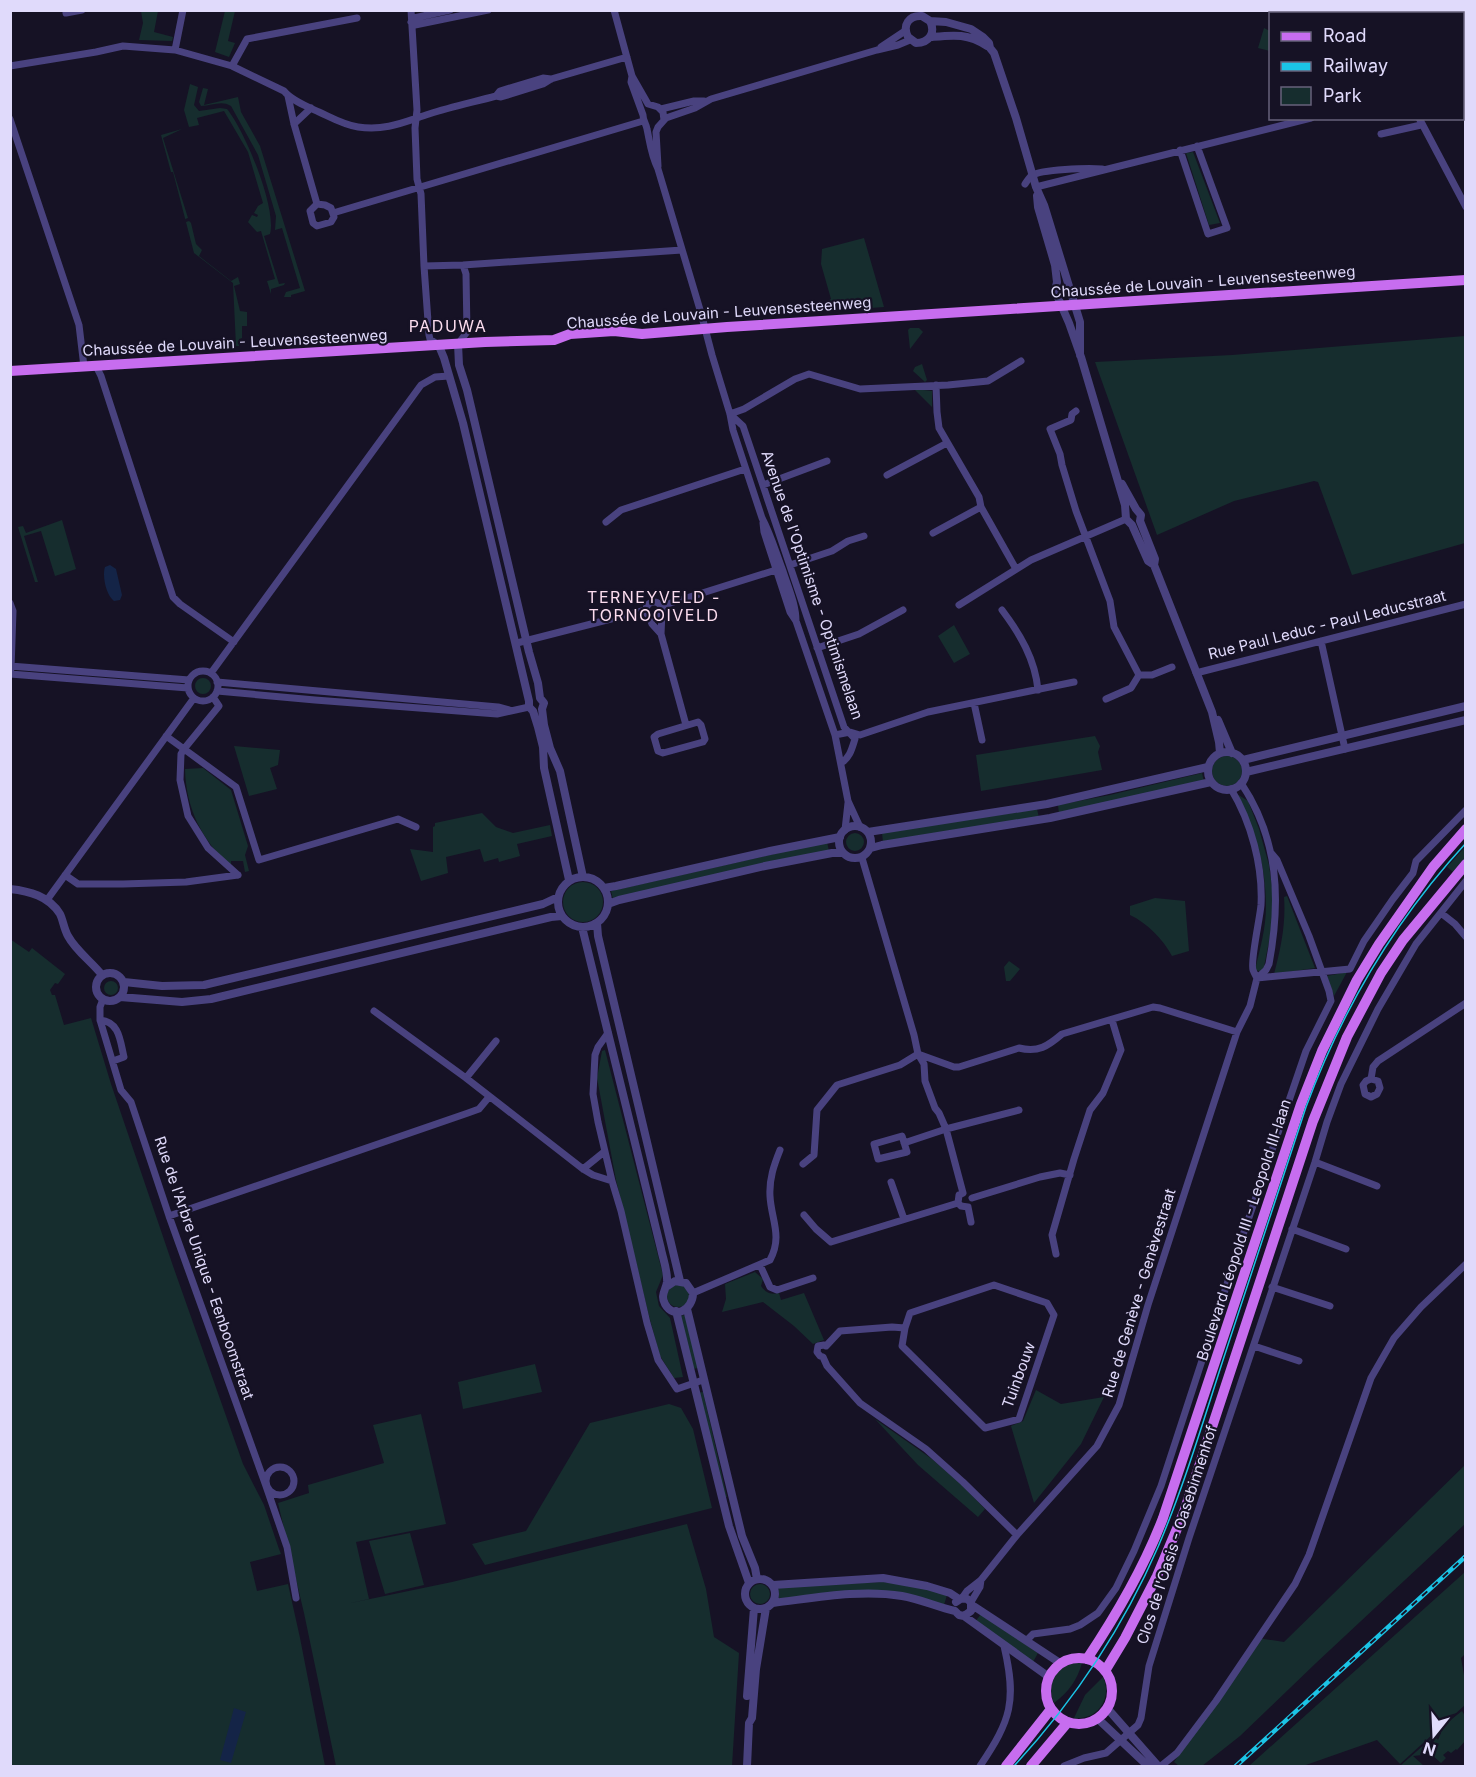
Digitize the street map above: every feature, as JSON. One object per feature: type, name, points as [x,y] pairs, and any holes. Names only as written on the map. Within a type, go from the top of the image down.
[{"type":"main road","name":"Chaussée de Louvain - Leuvensesteenweg","points":[[10,371],[554,340],[570,334],[614,331],[642,334],[1466,280]]},
{"type":"main road","name":"Boulevard Léopold III - Leopold III-laan","points":[[1087,1659],[1125,1595],[1163,1518],[1301,1104],[1332,1027],[1379,944],[1433,867],[1466,829]]},
{"type":"main road","name":"Boulevard Léopold III - Leopold III-laan","points":[[1106,1671],[1157,1576],[1184,1512],[1317,1110],[1347,1037],[1381,973],[1403,940],[1466,864]]},
{"type":"main road","points":[[1069,1659],[1087,1659],[1106,1671],[1112,1689],[1111,1699],[1107,1708],[1097,1718],[1083,1724],[1068,1722],[1057,1716],[1051,1708],[1046,1693],[1049,1677],[1053,1670],[1069,1659]]},
{"type":"main road","points":[[1006,1767],[1051,1708]]},
{"type":"main road","points":[[1031,1767],[1068,1722]]},
{"type":"street","points":[[66,13],[82,10]]},
{"type":"street","points":[[175,50],[183,10]]},
{"type":"street","points":[[411,10],[417,110],[415,120],[417,179],[429,335],[430,339],[439,346],[463,423],[541,740],[544,768],[569,880]]},
{"type":"street","points":[[411,22],[414,18],[450,10]]},
{"type":"street","points":[[411,22],[415,25],[488,10]]},
{"type":"street","points":[[614,10],[632,76],[641,93],[652,106],[661,109],[694,101],[707,101]]},
{"type":"street","points":[[932,40],[933,31],[930,21],[922,13],[912,14],[905,31],[910,39],[919,43],[958,35],[970,37],[990,48]]},
{"type":"street","points":[[232,66],[247,39],[357,18]]},
{"type":"street","points":[[930,21],[946,22],[971,29],[989,43],[994,53],[1082,327],[1080,355]]},
{"type":"street","points":[[877,50],[905,31]]},
{"type":"street","points":[[663,120],[707,101],[898,45],[910,39]]},
{"type":"street","points":[[10,66],[123,46],[175,50],[232,66],[346,125],[383,128],[496,96],[501,97],[543,84],[551,79],[627,57]]},
{"type":"street","points":[[632,76],[631,82],[644,120],[652,158],[658,169]]},
{"type":"street","points":[[288,96],[317,204]]},
{"type":"street","points":[[644,120],[646,108],[652,106]]},
{"type":"street","points":[[294,124],[311,108]]},
{"type":"street","points":[[658,169],[656,136],[663,120],[664,114],[661,109]]},
{"type":"street","points":[[10,119],[79,325],[90,366],[101,376],[173,597],[234,642]]},
{"type":"street","points":[[644,120],[651,128],[658,127]]},
{"type":"street","points":[[333,213],[644,120]]},
{"type":"street","points":[[1036,187],[1303,120]]},
{"type":"street","points":[[1381,134],[1420,122],[1466,207]]},
{"type":"street","points":[[1180,150],[1208,234],[1227,228],[1197,146]]},
{"type":"street","name":"Avenue de l'Optimisme - Optimismelaan","points":[[658,169],[745,469],[762,518],[769,531],[779,569],[796,611],[796,621],[835,735],[848,801],[842,833]]},
{"type":"street","points":[[1025,184],[1032,175],[1046,172],[1102,169]]},
{"type":"street","points":[[1036,187],[1038,207],[1055,265],[1057,282],[1055,291],[1080,355],[1131,520],[1155,560],[1154,565],[1212,712],[1220,753]]},
{"type":"street","points":[[317,204],[330,208],[334,217],[331,222],[317,226],[313,223],[310,211],[317,204]]},
{"type":"street","points":[[424,266],[681,250]]},
{"type":"street","points":[[463,265],[466,274],[467,332],[458,344],[461,374],[468,393],[526,641],[538,683],[540,698],[534,697],[533,707],[560,771],[583,876]]},
{"type":"street","points":[[730,414],[744,409],[795,379],[809,374],[860,389],[936,385],[988,381],[1021,361]]},
{"type":"street","points":[[211,673],[422,385],[435,377],[461,374]]},
{"type":"street","points":[[936,385],[939,428],[979,497],[981,507],[1016,569]]},
{"type":"street","points":[[1076,411],[1072,414],[1071,420],[1050,429],[1060,454],[1069,491],[1110,601],[1114,627],[1139,675]]},
{"type":"street","name":"Avenue de l'Optimisme - Optimismelaan","points":[[730,414],[743,426],[844,727],[855,739],[852,751],[842,763]]},
{"type":"street","points":[[887,475],[947,443]]},
{"type":"street","points":[[763,485],[827,461]]},
{"type":"street","points":[[606,522],[621,510],[745,469]]},
{"type":"street","points":[[1115,473],[1136,509],[1130,509],[1131,520]]},
{"type":"street","points":[[481,497],[492,495]]},
{"type":"street","points":[[933,534],[981,507]]},
{"type":"street","points":[[959,604],[1031,560],[1131,520]]},
{"type":"street","points":[[790,565],[832,551],[848,541],[864,536]]},
{"type":"street","points":[[517,643],[647,612],[656,617],[662,609],[779,569]]},
{"type":"street","points":[[661,634],[652,624],[647,612],[647,606],[651,602],[656,602],[662,609],[661,634],[686,725]]},
{"type":"street","points":[[10,603],[13,611],[11,674],[188,688]]},
{"type":"street","name":"Rue Paul Leduc - Paul Leducstraat","points":[[1196,673],[1466,604]]},
{"type":"street","points":[[817,648],[859,634],[903,610]]},
{"type":"street","points":[[1002,610],[1032,659],[1038,690]]},
{"type":"street","points":[[1321,641],[1345,749]]},
{"type":"street","points":[[11,666],[189,680]]},
{"type":"street","points":[[1139,675],[1152,675],[1172,667]]},
{"type":"street","points":[[211,673],[197,672],[189,680],[188,688],[194,698],[204,701],[216,690],[498,707],[509,710],[533,707]]},
{"type":"street","points":[[64,875],[78,884],[123,884],[186,882],[238,875],[208,848],[188,816],[180,780],[181,754],[219,706],[211,673]]},
{"type":"street","points":[[1106,699],[1131,688],[1139,675]]},
{"type":"street","points":[[835,735],[850,732],[860,735],[928,712],[1074,682]]},
{"type":"street","points":[[46,900],[194,698]]},
{"type":"street","points":[[974,703],[982,740]]},
{"type":"street","points":[[1243,760],[1466,706]]},
{"type":"street","points":[[1212,712],[1219,720],[1232,753]]},
{"type":"street","points":[[1246,772],[1466,720]]},
{"type":"street","points":[[698,722],[701,725],[705,739],[703,742],[663,753],[658,751],[654,737],[686,725],[698,722]]},
{"type":"street","points":[[166,736],[236,787],[259,860],[398,819],[416,826]]},
{"type":"street","points":[[1220,753],[1232,753],[1243,760],[1246,772],[1241,783],[1231,789],[1220,789],[1211,782],[1208,767],[1213,758],[1220,753]]},
{"type":"street","points":[[604,888],[660,877],[842,833],[851,826],[864,829],[1047,804],[1208,767]]},
{"type":"street","points":[[871,848],[1050,818],[1211,782]]},
{"type":"street","name":"Rue de Genève - Genèvestraat","points":[[966,1601],[980,1587],[981,1580],[1017,1535],[1097,1446],[1119,1405],[1148,1305],[1237,1032],[1250,1006],[1257,978],[1269,964],[1275,921],[1276,889],[1272,854],[1256,810],[1241,783]]},
{"type":"street","name":"Rue de Genève - Genèvestraat","points":[[1231,789],[1250,832],[1257,862],[1261,904],[1252,968],[1257,978]]},
{"type":"street","name":"Avenue de l'Optimisme - Optimismelaan","points":[[848,801],[864,829]]},
{"type":"street","points":[[1257,978],[1350,969],[1364,941],[1413,873],[1416,861],[1466,810]]},
{"type":"street","points":[[842,833],[839,845],[843,853],[849,858],[862,858],[868,854],[872,842],[864,829]]},
{"type":"street","points":[[608,904],[765,866],[807,857],[843,853]]},
{"type":"street","name":"Rue de Genève - Genèvestraat","points":[[1028,1640],[1033,1634],[1059,1631],[1080,1625],[1098,1613],[1116,1588],[1134,1551],[1161,1486],[1306,1051],[1330,1001],[1329,991],[1309,936],[1277,860],[1272,854]]},
{"type":"street","points":[[862,858],[918,1054],[923,1060],[926,1081],[935,1108],[946,1130],[963,1193]]},
{"type":"street","points":[[583,876],[595,879],[604,888],[608,904],[604,915],[597,923],[582,927],[571,924],[562,916],[558,907],[558,897],[569,880],[583,876]]},
{"type":"street","points":[[1466,881],[1440,913],[1455,924],[1466,937]]},
{"type":"street","points":[[10,889],[26,891],[46,900],[60,914],[68,936],[102,975]]},
{"type":"street","points":[[124,982],[162,986],[204,985],[543,904],[558,897]]},
{"type":"street","name":"Clos de l'Oasis - Oasebinnenhof","points":[[1130,1732],[1141,1719],[1149,1666],[1327,1122],[1345,1076],[1390,988],[1416,944],[1440,913]]},
{"type":"street","points":[[120,997],[124,990],[122,978],[115,973],[102,975],[96,989],[103,999],[112,1001],[120,997],[182,1002],[211,999],[405,951],[562,916]]},
{"type":"street","points":[[597,923],[598,936],[680,1281]]},
{"type":"street","points":[[582,927],[668,1280],[663,1291],[663,1300],[668,1308],[676,1311],[687,1309],[692,1302],[693,1293],[686,1283],[680,1281],[670,1283],[666,1287]]},
{"type":"street","points":[[401,938],[405,951]]},
{"type":"street","name":"Rue de l'Arbre Unique - Eenboomstraat","points":[[103,999],[100,1007],[100,1020],[121,1090],[132,1102],[266,1486],[286,1547],[296,1598]]},
{"type":"street","points":[[1371,1079],[1373,1067],[1378,1061],[1466,1003]]},
{"type":"street","points":[[918,1054],[954,1067],[1020,1048],[1029,1051],[1040,1050],[1062,1034],[1153,1007],[1237,1032]]},
{"type":"street","points":[[374,1011],[466,1078],[583,1169],[612,1181]]},
{"type":"street","points":[[100,1020],[112,1023],[117,1028],[124,1056],[113,1061]]},
{"type":"street","points":[[1056,1254],[1052,1235],[1090,1110],[1103,1093],[1121,1050],[1112,1020]]},
{"type":"street","points":[[608,1034],[598,1047],[595,1056],[593,1094],[604,1152],[621,1211],[647,1323],[658,1360],[677,1389],[703,1380]]},
{"type":"street","points":[[466,1078],[496,1041]]},
{"type":"street","points":[[803,1164],[814,1155],[817,1110],[837,1085],[900,1065],[918,1054]]},
{"type":"street","points":[[170,1216],[479,1109],[489,1097]]},
{"type":"street","points":[[904,1143],[1019,1110]]},
{"type":"street","points":[[1317,1110],[1327,1122]]},
{"type":"street","points":[[902,1136],[904,1143],[907,1152],[878,1160],[873,1144],[902,1136]]},
{"type":"street","points":[[693,1293],[760,1266],[770,1260],[775,1252],[776,1222],[770,1198],[770,1185],[771,1174],[780,1150]]},
{"type":"street","points":[[583,1169],[604,1152]]},
{"type":"street","points":[[1315,1162],[1377,1186]]},
{"type":"street","points":[[972,1198],[1040,1177],[1060,1173],[1070,1175]]},
{"type":"street","points":[[891,1182],[904,1219]]},
{"type":"street","points":[[958,1203],[959,1195],[963,1193],[969,1194],[972,1198]]},
{"type":"street","points":[[968,1207],[972,1203],[972,1198]]},
{"type":"street","points":[[804,1215],[831,1242],[958,1203]]},
{"type":"street","points":[[958,1203],[968,1207]]},
{"type":"street","points":[[968,1207],[971,1222]]},
{"type":"street","points":[[1292,1229],[1346,1249]]},
{"type":"street","points":[[1107,1708],[1160,1767],[1177,1753],[1216,1701],[1295,1584],[1309,1555],[1371,1378],[1394,1338],[1421,1307],[1466,1264]]},
{"type":"street","points":[[760,1266],[770,1287],[777,1290],[813,1278]]},
{"type":"street","name":"Tuinbouw","points":[[994,1285],[1047,1303],[1054,1315],[1019,1419],[985,1428],[902,1346],[905,1328],[910,1313],[994,1285]]},
{"type":"street","points":[[1272,1287],[1330,1306]]},
{"type":"street","points":[[687,1309],[742,1536],[755,1568],[753,1581],[745,1591],[747,1602],[754,1608]]},
{"type":"street","points":[[676,1311],[729,1526],[753,1581]]},
{"type":"street","points":[[905,1328],[840,1331],[826,1346],[821,1345],[817,1349],[818,1354],[823,1357],[827,1366],[860,1403],[926,1449],[1017,1535]]},
{"type":"street","points":[[1254,1346],[1299,1361]]},
{"type":"street","points":[[277,1467],[285,1467],[294,1476],[292,1488],[286,1494],[274,1494],[266,1486],[267,1474],[277,1467]]},
{"type":"street","points":[[773,1586],[883,1578],[927,1586],[966,1601],[1028,1640],[1060,1664]]},
{"type":"street","points":[[749,1723],[752,1718],[760,1639],[769,1605],[776,1594],[773,1586],[766,1580],[753,1581]]},
{"type":"street","points":[[754,1608],[871,1593],[923,1600],[964,1616],[1049,1677]]},
{"type":"street","points":[[955,1611],[955,1602],[966,1601]]},
{"type":"street","points":[[964,1616],[970,1614],[966,1601]]},
{"type":"street","points":[[747,1767],[749,1723],[747,1701],[754,1608]]},
{"type":"street","points":[[980,1767],[1003,1731],[1010,1701],[1010,1673],[1004,1646]]},
{"type":"street","points":[[1097,1718],[1148,1767]]},
{"type":"street","points":[[1064,1767],[1084,1758],[1106,1753],[1130,1732]]},
{"type":"green space","points":[[141,11],[158,11],[154,32],[173,37],[172,41],[139,40],[143,23]]},
{"type":"green space","points":[[225,11],[235,11],[228,41],[235,43],[229,57],[215,52]]},
{"type":"green space","points":[[1264,28],[1269,30],[1269,51],[1258,48]]},
{"type":"green space","points":[[190,84],[198,87],[194,105],[199,111],[227,109],[242,134],[258,170],[271,222],[270,234],[264,236],[279,284],[285,283],[271,289],[271,294],[267,281],[275,279],[261,231],[257,232],[248,222],[252,215],[257,217],[258,215],[254,213],[263,203],[248,152],[224,111],[197,118],[199,125],[189,127],[184,110]]},
{"type":"green space","points":[[203,88],[208,89],[204,105],[238,97],[241,112],[260,146],[305,291],[291,295],[291,297],[284,297],[286,292],[300,288],[282,228],[275,230],[276,216],[258,155],[231,106],[220,103],[201,106],[199,102]]},
{"type":"green space","points":[[182,129],[163,138],[188,218],[185,219],[161,135]]},
{"type":"green space","points":[[1193,152],[1220,223],[1209,225],[1186,153]]},
{"type":"green space","points":[[186,222],[191,223],[196,244],[202,250],[199,256],[231,281],[238,277],[240,284],[234,286],[240,311],[247,312],[247,326],[242,326],[239,346],[236,346],[233,283],[194,253]]},
{"type":"green space","points":[[864,238],[884,307],[830,311],[824,308],[823,304],[831,299],[821,264],[822,249]]},
{"type":"green space","points":[[919,328],[923,332],[910,349],[908,330]]},
{"type":"green space","points":[[1465,336],[1465,543],[1352,575],[1318,482],[1314,481],[1234,501],[1157,535],[1095,362],[1232,355]]},
{"type":"green space","points":[[922,364],[927,380],[925,382],[913,371],[915,367]]},
{"type":"green space","points":[[915,390],[932,391],[932,407]]},
{"type":"green space","points":[[62,520],[76,569],[55,576],[41,531],[24,536],[38,582],[35,582],[18,527],[23,526],[26,533]]},
{"type":"green space","points":[[954,625],[970,654],[954,663],[938,636]]},
{"type":"green space","points":[[200,678],[206,678],[211,686],[209,692],[200,694],[195,689],[195,683]]},
{"type":"green space","points":[[1095,736],[1100,746],[1098,752],[1102,770],[981,791],[976,755]]},
{"type":"green space","points":[[234,746],[280,750],[278,765],[270,768],[277,789],[249,796]]},
{"type":"green space","points":[[1227,756],[1238,760],[1242,771],[1238,782],[1227,786],[1216,782],[1212,771],[1216,760]]},
{"type":"green space","points":[[203,768],[231,790],[248,846],[245,855],[249,871],[245,872],[243,861],[231,861],[231,867],[221,857],[204,835],[192,810],[185,769]]},
{"type":"green space","points":[[1202,773],[1204,782],[1059,814],[1058,805]]},
{"type":"green space","points":[[1237,794],[1248,801],[1269,865],[1273,894],[1272,926],[1263,972],[1255,970],[1265,922],[1262,862],[1249,820]]},
{"type":"green space","points":[[1037,809],[1039,818],[883,842],[882,833]]},
{"type":"green space","points":[[482,813],[496,827],[513,833],[550,825],[552,836],[517,844],[520,856],[499,862],[498,858],[484,862],[480,849],[446,857],[448,873],[421,881],[410,849],[433,852],[435,823]]},
{"type":"green space","points":[[855,833],[861,836],[864,842],[861,848],[855,851],[849,848],[846,842],[849,836]]},
{"type":"green space","points":[[827,842],[829,851],[613,899],[611,891]]},
{"type":"green space","points":[[1465,847],[1465,858],[1453,872],[1447,867]]},
{"type":"green space","points":[[583,882],[591,883],[597,888],[602,894],[602,910],[597,916],[591,921],[583,922],[575,921],[569,916],[564,910],[563,902],[564,894],[569,888],[575,883]]},
{"type":"green space","points":[[1287,896],[1315,968],[1274,974],[1282,936],[1284,897]]},
{"type":"green space","points":[[1155,898],[1185,901],[1189,951],[1172,956],[1154,932],[1130,915],[1130,906]]},
{"type":"green space","points":[[10,939],[29,952],[32,948],[65,974],[50,990],[52,995],[55,995],[64,1025],[91,1018],[173,1266],[243,1464],[264,1505],[281,1554],[250,1562],[257,1591],[288,1584],[325,1766],[11,1766]]},
{"type":"green space","points":[[1009,961],[1020,969],[1010,981],[1006,981],[1004,967]]},
{"type":"green space","points":[[1347,972],[1334,996],[1327,976]]},
{"type":"green space","points":[[108,981],[114,981],[118,988],[114,995],[108,995],[104,991],[104,985]]},
{"type":"green space","points":[[605,1050],[663,1275],[656,1292],[659,1306],[670,1318],[683,1377],[674,1378],[660,1356],[616,1180],[597,1078],[602,1051]]},
{"type":"green space","points":[[755,1272],[763,1279],[761,1286],[771,1294],[779,1293],[781,1300],[804,1293],[824,1340],[813,1344],[763,1302],[722,1312],[726,1299],[725,1284]]},
{"type":"green space","points":[[678,1285],[686,1288],[689,1296],[686,1304],[678,1307],[670,1304],[667,1296],[670,1288]]},
{"type":"green space","points":[[685,1315],[698,1368],[692,1369],[680,1316]]},
{"type":"green space","points":[[535,1364],[542,1392],[463,1409],[458,1382]]},
{"type":"green space","points":[[1036,1390],[1061,1404],[1104,1397],[1081,1444],[1034,1503],[1011,1426],[1023,1421]]},
{"type":"green space","points":[[703,1392],[727,1497],[725,1497],[697,1393]]},
{"type":"green space","points":[[669,1404],[681,1408],[693,1429],[712,1508],[485,1565],[472,1544],[526,1531],[590,1423]]},
{"type":"green space","points":[[421,1414],[446,1524],[356,1542],[369,1599],[346,1604],[452,1582],[687,1524],[706,1589],[714,1637],[739,1653],[732,1766],[336,1766],[278,1503],[309,1493],[308,1485],[384,1463],[373,1425]]},
{"type":"green space","points":[[875,1419],[932,1459],[960,1483],[985,1509],[978,1517],[918,1465]]},
{"type":"green space","points":[[1465,1465],[1465,1524],[1240,1736],[1202,1766],[1179,1766],[1174,1762],[1258,1638],[1284,1642]]},
{"type":"green space","points":[[410,1533],[424,1585],[385,1594],[369,1541]]},
{"type":"green space","points":[[1465,1572],[1465,1654],[1461,1658],[1465,1681],[1465,1705],[1400,1764],[1377,1740],[1303,1766],[1249,1766]]},
{"type":"green space","points":[[883,1582],[921,1587],[947,1595],[944,1605],[920,1597],[779,1598],[778,1587]]},
{"type":"green space","points":[[760,1584],[767,1587],[770,1594],[767,1601],[760,1604],[753,1601],[750,1594],[753,1587]]},
{"type":"green space","points":[[981,1614],[1038,1653],[1033,1662],[975,1622]]},
{"type":"green space","points":[[1082,1663],[1078,1675],[1068,1690],[1054,1703],[1051,1690],[1054,1677],[1063,1668]]},
{"type":"green space","points":[[1103,1677],[1106,1693],[1101,1706],[1090,1716],[1074,1718],[1085,1695]]},
{"type":"green space","points":[[1462,1711],[1465,1716],[1465,1741],[1457,1750],[1451,1753],[1448,1751],[1443,1755],[1446,1758],[1441,1763],[1431,1754],[1413,1756],[1424,1766],[1400,1766],[1434,1736],[1438,1740],[1441,1733],[1438,1730]]},
{"type":"water","points":[[110,565],[116,569],[122,595],[120,600],[114,601],[111,598],[105,585],[105,567]]},
{"type":"water","points":[[234,1708],[246,1712],[231,1763],[220,1760]]},
{"type":"tram line","points":[[1014,1766],[1036,1742],[1095,1663],[1144,1577],[1186,1475],[1306,1107],[1320,1071],[1354,1001],[1394,935],[1440,872],[1466,843]]},
{"type":"railway","points":[[1236,1766],[1466,1556]]},
{"type":"district","name":"PADUWA","points":[[448,326]]},
{"type":"district","name":"TERNEYVELD - TORNOOIVELD","points":[[654,606]]}]
